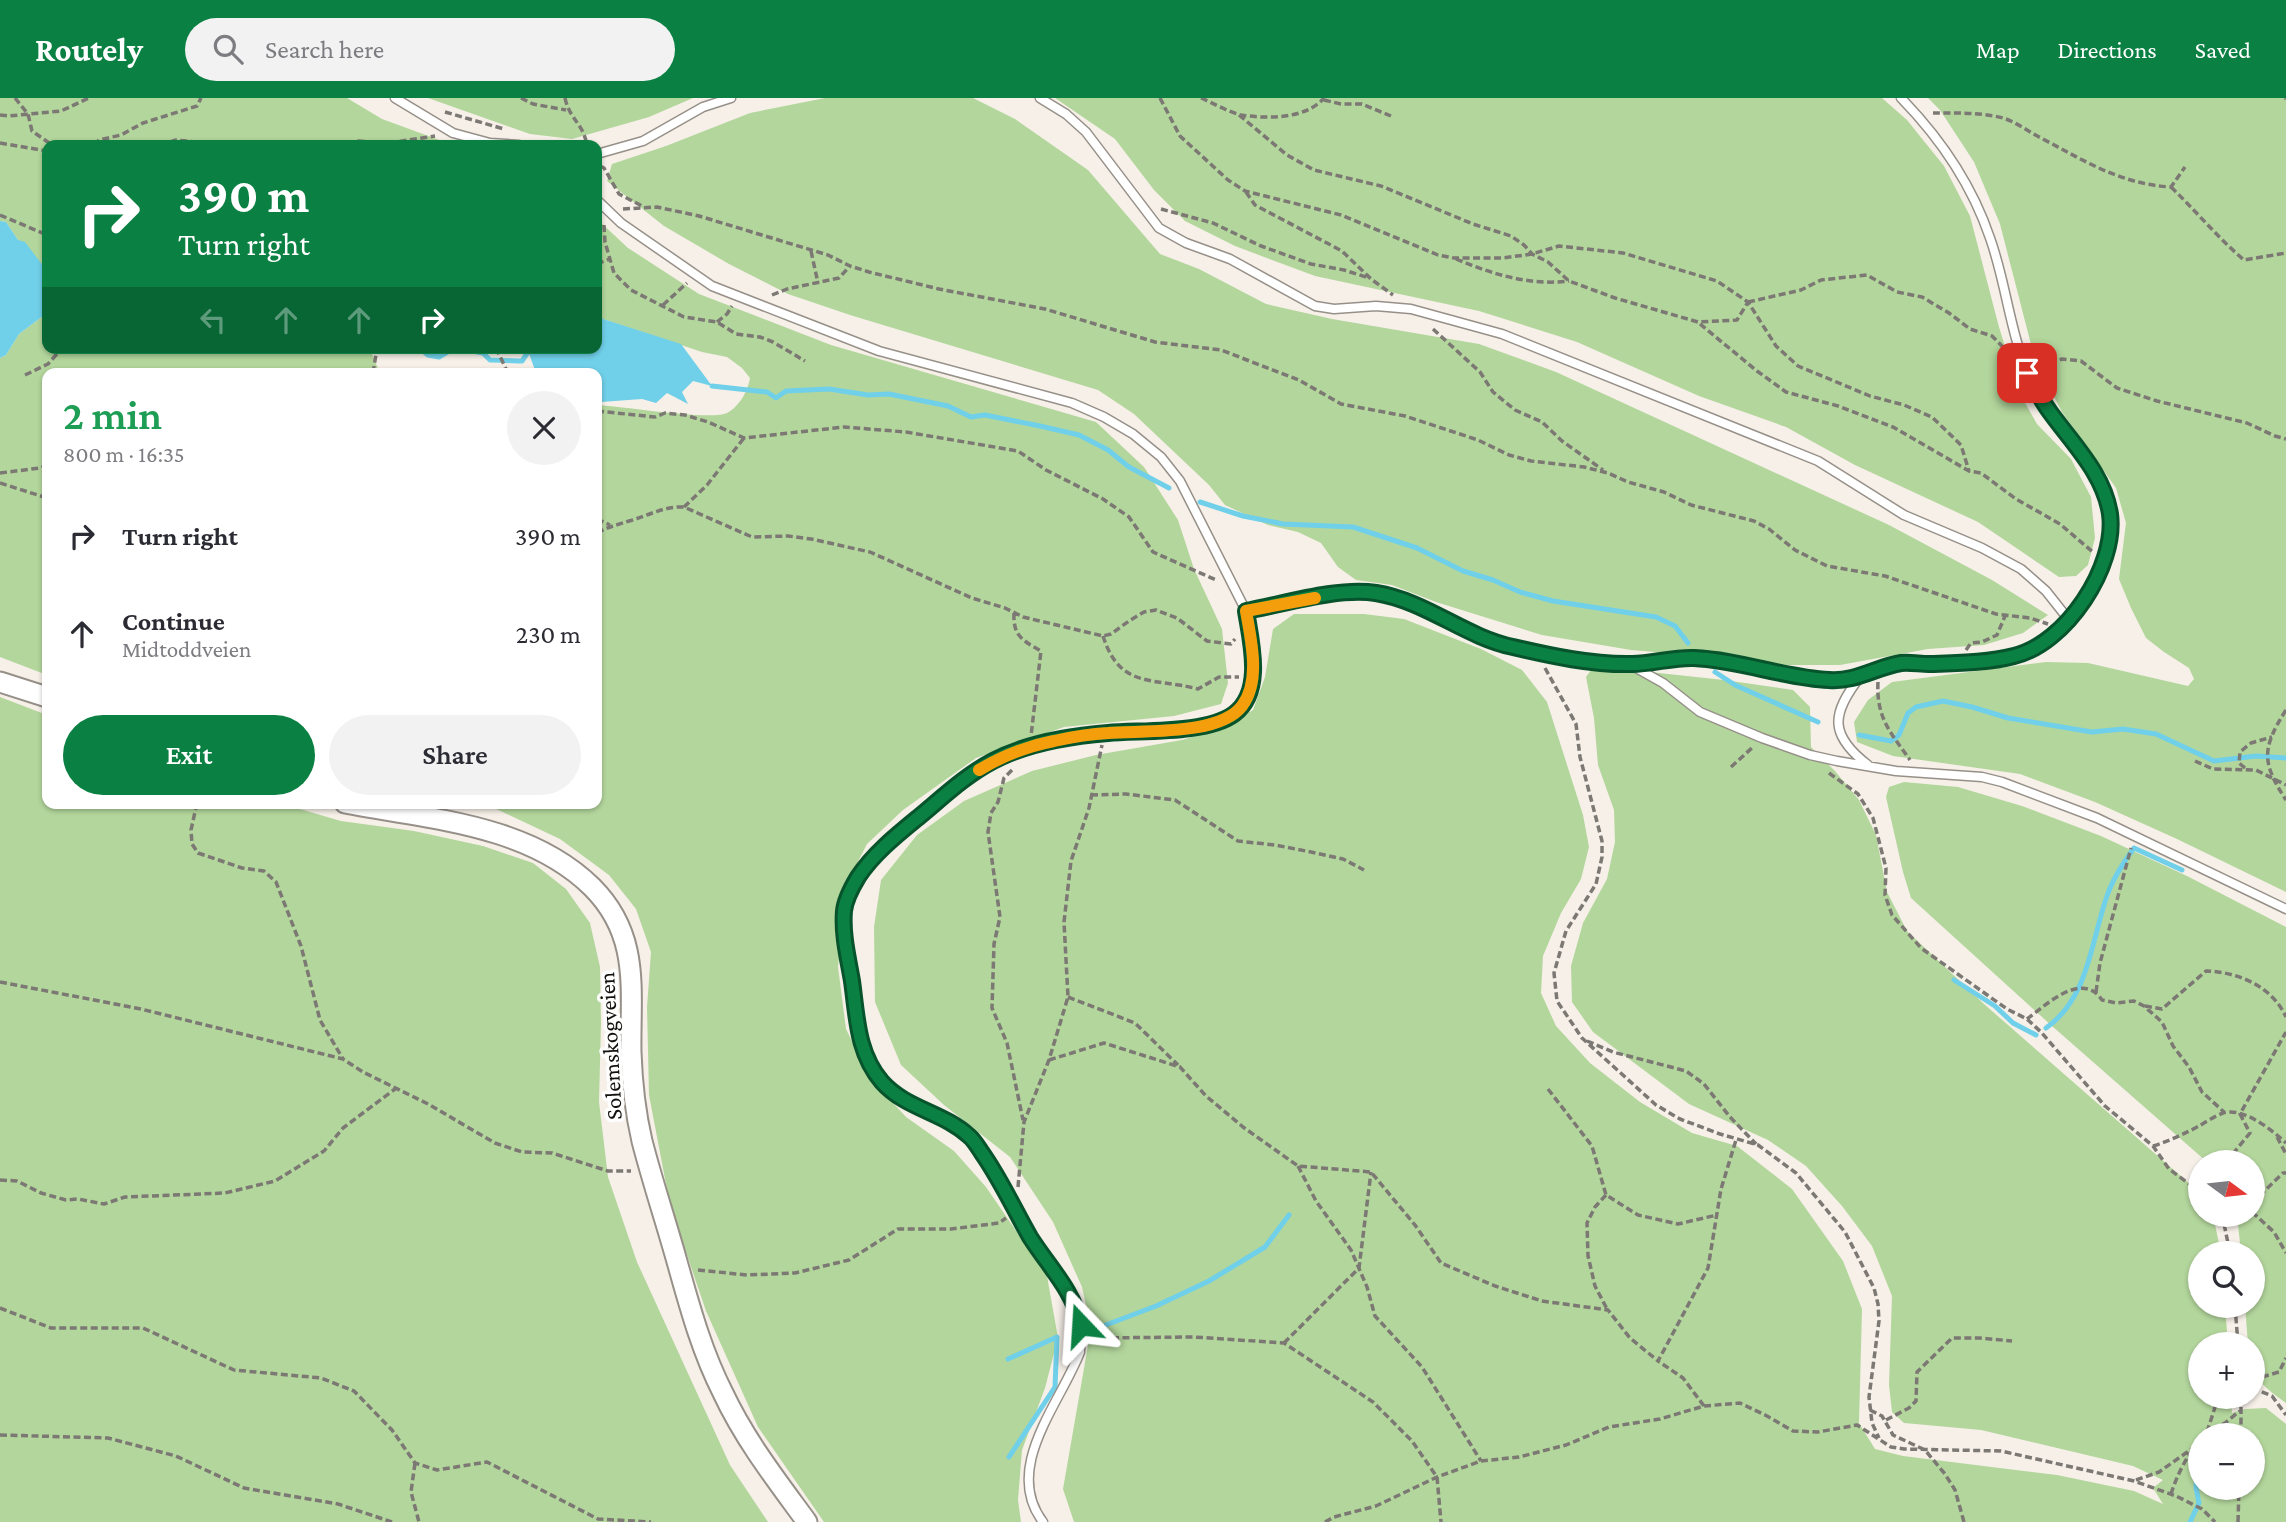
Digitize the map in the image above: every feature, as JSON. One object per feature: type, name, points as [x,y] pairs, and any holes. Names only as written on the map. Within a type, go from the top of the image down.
[{"type":"street","points":[[0,682],[42,695]]},
{"type":"street","name":"Solemskogveien","points":[[380,809],[449,821],[516,841],[559,862],[594,889],[616,919],[632,968],[633,1092],[636,1114],[697,1331],[727,1402],[755,1449],[807,1522]]},
{"type":"lane","points":[[395,98],[453,133],[479,140]]},
{"type":"lane","points":[[602,153],[643,141],[703,107],[732,98]]},
{"type":"lane","points":[[1040,98],[1066,114],[1086,132],[1159,228],[1186,243],[1230,259],[1315,306],[1334,309],[1376,306],[1411,309],[1502,334],[1818,461],[1904,515],[1982,548],[2021,569],[2046,591],[2069,620]]},
{"type":"lane","points":[[1246,611],[1341,593],[1374,593],[1412,603],[1490,640],[1538,653],[1629,664],[1693,657],[1806,678],[1840,681],[1905,662],[1959,662],[2017,656],[2048,639],[2069,620],[2088,594],[2104,562],[2111,523],[2105,494],[2098,479],[2050,412],[2027,373],[2012,325],[1991,238],[1969,188],[1902,98]]},
{"type":"lane","points":[[602,205],[621,223],[712,286],[737,297],[879,351],[1072,403],[1125,429],[1161,457],[1180,481],[1246,611],[1252,677],[1248,696],[1235,713],[1218,723],[1202,726],[1105,733],[1053,741],[994,761],[962,781],[893,838],[858,877],[844,908],[843,928],[856,1020],[860,1043],[870,1066],[896,1096],[940,1117],[969,1136],[1004,1188],[1031,1238],[1071,1296],[1079,1314],[1082,1339],[1075,1363],[1037,1441],[1028,1472],[1031,1501],[1044,1522]]},
{"type":"lane","points":[[1629,664],[1663,683],[1700,712],[1762,738],[1810,755],[1870,766],[1982,777],[2002,782],[2097,818],[2286,909]]},
{"type":"lane","points":[[1860,677],[1840,706],[1838,725],[1849,749],[1870,766]]},
{"type":"path","points":[[15,98],[28,114],[32,131],[45,140]]},
{"type":"path","points":[[0,115],[61,111],[89,98]]},
{"type":"path","points":[[99,140],[121,135],[143,123],[197,106],[201,98]]},
{"type":"path","points":[[521,98],[533,104],[567,111]]},
{"type":"path","points":[[565,98],[567,111],[586,140]]},
{"type":"path","points":[[1160,98],[1180,136],[1227,180],[1245,191],[1341,215],[1438,255],[1454,258],[1503,258],[1532,254],[1559,246],[1623,253],[1717,281],[1748,302],[1776,346],[1798,366],[1870,396],[1904,405],[1932,417],[1961,445],[1969,471]]},
{"type":"path","points":[[1201,98],[1240,115],[1287,155],[1314,170],[1381,186],[1473,224],[1511,236],[1532,254],[1548,262],[1569,281],[1615,298],[1698,322],[1737,320],[1748,302],[1801,290],[1821,280],[1867,275],[1897,292],[1922,297],[1970,329],[1992,337],[2027,373],[2062,359],[2081,361],[2117,388],[2246,423],[2286,439]]},
{"type":"path","points":[[1240,115],[1299,114],[1324,99],[1340,104],[1362,104],[1391,116]]},
{"type":"path","points":[[414,108],[446,112],[507,130]]},
{"type":"path","points":[[1916,114],[1967,113],[2004,118],[2082,161],[2124,179],[2147,186],[2171,187],[2225,244],[2244,260],[2286,253]]},
{"type":"path","points":[[412,140],[453,133]]},
{"type":"path","points":[[0,143],[42,149]]},
{"type":"path","points":[[2171,187],[2185,167]]},
{"type":"path","points":[[602,168],[619,194],[646,208],[657,207],[720,222],[828,255],[850,266],[913,283],[1045,309],[1155,342],[1221,350],[1299,380],[1341,404],[1405,416],[1531,461],[1575,465],[1608,473]]},
{"type":"path","points":[[1137,199],[1164,210],[1213,223],[1261,246],[1311,264],[1344,270],[1371,279],[1342,251],[1255,205],[1245,191]]},
{"type":"path","points":[[0,215],[42,233]]},
{"type":"path","points":[[602,219],[605,242],[614,273],[631,290],[684,317],[717,322],[736,334],[760,337],[773,342],[804,361]]},
{"type":"path","points":[[811,250],[818,283]]},
{"type":"path","points":[[1454,258],[1486,271],[1525,280],[1549,284],[1569,281]]},
{"type":"path","points":[[602,262],[610,259]]},
{"type":"path","points":[[748,301],[839,278],[850,266]]},
{"type":"path","points":[[663,305],[695,274]]},
{"type":"path","points":[[717,322],[727,314],[737,297]]},
{"type":"path","points":[[1411,309],[1480,372],[1493,391],[1515,410],[1542,422],[1562,441],[1608,473],[1664,492],[1691,505],[1754,521],[1796,550],[1827,566],[1885,576],[2005,616],[2030,618],[2060,629]]},
{"type":"path","points":[[1698,322],[1786,392],[1893,427],[1969,471],[1981,473],[2016,499],[2060,524],[2104,562]]},
{"type":"path","points":[[25,375],[48,364],[55,354]]},
{"type":"path","points":[[602,412],[655,417],[665,413],[685,415],[744,438],[844,427],[906,432],[1017,451],[1046,470],[1103,499],[1129,517],[1153,552],[1234,588]]},
{"type":"path","points":[[684,507],[707,485],[744,438]]},
{"type":"path","points":[[0,473],[42,467]]},
{"type":"path","points":[[0,483],[42,496]]},
{"type":"path","points":[[602,530],[610,525],[673,506],[684,507],[752,537],[788,536],[870,552],[972,598],[1023,617],[1102,636],[1111,634],[1144,612],[1156,610],[1177,618],[1207,642],[1231,644],[1249,627]]},
{"type":"path","points":[[602,521],[610,525]]},
{"type":"path","points":[[1014,612],[1013,625],[1021,640],[1041,651],[1029,748]]},
{"type":"path","points":[[1959,662],[1967,645],[1997,635],[2005,616]]},
{"type":"path","points":[[1102,636],[1108,652],[1121,669],[1153,682],[1178,683],[1198,689],[1219,677],[1252,677]]},
{"type":"path","points":[[1538,653],[1576,724],[1580,757],[1602,841],[1602,857],[1595,884],[1566,931],[1554,973],[1557,1001],[1582,1038],[1656,1105],[1681,1119],[1758,1145]]},
{"type":"path","points":[[1878,669],[1877,698],[1883,718],[1894,740],[1920,773]]},
{"type":"path","points":[[2286,710],[2276,727],[2266,757],[2272,779],[2286,800]]},
{"type":"path","points":[[679,1268],[747,1275],[795,1273],[849,1260],[898,1229],[951,1229],[999,1223],[1016,1209],[1024,1122],[1049,1060],[1068,997],[1064,922],[1071,861],[1089,808],[1105,733]]},
{"type":"path","points":[[2246,770],[2239,763],[2240,752],[2251,743],[2272,737]]},
{"type":"path","points":[[1731,767],[1762,738]]},
{"type":"path","points":[[1016,752],[1015,766],[1004,778],[998,802],[991,813],[988,839],[1000,917],[994,944],[992,1007],[1007,1043],[1024,1122]]},
{"type":"path","points":[[1810,755],[1829,774],[1858,794],[1873,818],[1886,868],[1885,895],[1892,915],[1921,948],[2007,1009],[2027,1019],[2105,1107],[2153,1146],[2169,1169],[2188,1183]]},
{"type":"path","points":[[2195,761],[2213,769],[2256,770],[2286,785]]},
{"type":"path","points":[[1091,795],[1126,794],[1175,800],[1238,841],[1275,845],[1343,859],[1364,870]]},
{"type":"path","points":[[196,809],[191,830],[192,844],[198,853],[242,868],[264,871],[276,882],[301,946],[320,1020],[343,1059]]},
{"type":"path","points":[[2096,992],[2100,963],[2134,836]]},
{"type":"path","points":[[2144,1006],[2162,1009],[2206,971],[2226,972],[2248,980],[2274,997],[2286,1017]]},
{"type":"path","points":[[0,982],[141,1009],[343,1059],[495,1143],[522,1152],[552,1153],[608,1171],[650,1170]]},
{"type":"path","points":[[2027,1019],[2071,989],[2085,988],[2096,992],[2102,1000],[2116,1003],[2134,1001],[2162,1022],[2173,1046],[2202,1092],[2224,1112]]},
{"type":"path","points":[[1068,997],[1135,1023],[1206,1096],[1298,1166],[1315,1200],[1351,1250],[1376,1316],[1422,1367],[1481,1461]]},
{"type":"path","points":[[2241,1114],[2286,1032]]},
{"type":"path","points":[[1582,1038],[1613,1052],[1686,1071],[1704,1084],[1730,1117],[1758,1145],[1796,1173],[1845,1232],[1874,1287],[1878,1304],[1879,1321],[1869,1397],[1872,1423],[1879,1438]]},
{"type":"path","points":[[1049,1060],[1104,1043],[1180,1067]]},
{"type":"path","points":[[0,1180],[16,1181],[41,1193],[66,1200],[78,1199],[104,1205],[125,1197],[225,1193],[275,1181],[324,1151],[343,1128],[395,1088]]},
{"type":"path","points":[[1548,1090],[1592,1146],[1606,1195],[1638,1215],[1678,1224],[1717,1215]]},
{"type":"path","points":[[2153,1146],[2174,1139],[2224,1112],[2241,1114],[2275,1133],[2286,1143]]},
{"type":"path","points":[[2236,1150],[2250,1133],[2241,1114]]},
{"type":"path","points":[[2275,1133],[2286,1154]]},
{"type":"path","points":[[1658,1361],[1708,1268],[1721,1189],[1736,1139]]},
{"type":"path","points":[[1298,1166],[1371,1172],[1441,1263],[1495,1286],[1542,1301],[1608,1310]]},
{"type":"path","points":[[1284,1343],[1359,1268],[1371,1172]]},
{"type":"path","points":[[2265,1191],[2286,1172]]},
{"type":"path","points":[[1606,1195],[1595,1207],[1587,1223],[1588,1256],[1595,1286],[1608,1310],[1630,1338],[1683,1378],[1704,1406]]},
{"type":"path","points":[[2265,1224],[2274,1232],[2286,1253]]},
{"type":"path","points":[[0,1308],[51,1328],[143,1328],[234,1370],[321,1378],[354,1391],[392,1430],[415,1463],[436,1470],[487,1462],[598,1519],[651,1522]]},
{"type":"path","points":[[1082,1339],[1194,1337],[1284,1343],[1373,1402],[1412,1441],[1437,1477],[1441,1522]]},
{"type":"path","points":[[1885,1420],[1909,1408],[1916,1401],[1917,1372],[1952,1338],[2012,1342]]},
{"type":"path","points":[[2279,1372],[2286,1358]]},
{"type":"path","points":[[2265,1376],[2286,1371]]},
{"type":"path","points":[[2265,1393],[2272,1395],[2286,1415]]},
{"type":"path","points":[[1325,1522],[1376,1506],[1437,1477],[1481,1461],[1519,1457],[1566,1445],[1609,1427],[1660,1419],[1704,1406],[1740,1403],[1793,1431],[1818,1432],[1857,1425],[1891,1447],[2001,1451],[2134,1481],[2202,1509],[2215,1522]]},
{"type":"path","points":[[1870,1410],[1885,1420],[1893,1435],[1925,1450],[1955,1490],[1964,1522]]},
{"type":"path","points":[[2225,1423],[2241,1410]]},
{"type":"path","points":[[2241,1410],[2241,1423]]},
{"type":"path","points":[[0,1435],[108,1438],[176,1455],[244,1488],[338,1504],[392,1522]]},
{"type":"path","points":[[2134,1481],[2160,1472],[2188,1452]]},
{"type":"path","points":[[2171,1494],[2188,1457]]},
{"type":"path","points":[[415,1463],[411,1492],[419,1522]]},
{"type":"path","points":[[2238,1522],[2239,1500]]},
{"type":"green space","points":[[0,98],[347,98],[382,119],[439,140],[42,140],[42,266],[18,240],[6,222],[0,221]]},
{"type":"green space","points":[[428,98],[693,98],[649,117],[572,139],[530,134]]},
{"type":"green space","points":[[825,98],[973,98],[1015,119],[1088,170],[1160,254],[1199,269],[1266,304],[1332,319],[1479,344],[1556,372],[1889,525],[1992,580],[2048,615],[2023,633],[1984,645],[1928,649],[1840,665],[1783,665],[1631,650],[1542,635],[1436,602],[1392,585],[1356,580],[1338,567],[1321,543],[1298,532],[1268,525],[1225,505],[1209,485],[1134,414],[1098,390],[788,294],[664,226],[607,181],[612,164],[750,113]]},
{"type":"green space","points":[[1055,98],[1882,98],[1907,120],[1944,166],[1970,216],[2019,392],[2037,424],[2071,459],[2091,497],[2095,538],[2088,565],[2076,576],[2059,577],[1978,522],[1855,465],[1786,427],[1699,396],[1577,342],[1479,311],[1315,276],[1235,246],[1185,221],[1154,190],[1115,139]]},
{"type":"green space","points":[[1928,98],[2286,98],[2286,892],[2095,802],[2020,774],[1893,756],[1857,742],[1854,722],[1868,700],[1892,682],[2046,662],[2088,663],[2188,686],[2194,679],[2189,668],[2146,638],[2131,608],[2119,579],[2126,523],[2116,488],[2062,412],[2035,360],[2000,224],[1974,162],[1940,110]]},
{"type":"green space","points":[[602,224],[628,248],[699,294],[831,345],[1096,422],[1144,467],[1178,520],[1194,569],[1222,629],[1228,683],[1221,704],[1174,716],[1064,727],[976,758],[903,810],[867,844],[846,885],[838,967],[846,1029],[870,1078],[906,1117],[954,1151],[986,1187],[1047,1276],[1058,1338],[1045,1388],[1022,1450],[1018,1500],[1021,1522],[824,1522],[758,1427],[706,1311],[670,1205],[649,1095],[647,1007],[651,952],[636,909],[609,875],[560,839],[496,809],[602,809],[602,406],[685,414],[727,413],[739,403],[750,378],[727,357],[702,352],[602,319]]},
{"type":"green space","points":[[42,317],[42,354],[372,354],[378,368],[42,368],[42,673],[0,657],[0,358],[6,355],[19,334]]},
{"type":"green space","points":[[1294,614],[1364,614],[1404,619],[1481,649],[1522,670],[1547,702],[1583,815],[1589,847],[1581,879],[1561,913],[1543,956],[1541,993],[1556,1026],[1590,1063],[1640,1102],[1692,1133],[1737,1146],[1792,1189],[1843,1261],[1862,1309],[1859,1423],[1875,1449],[1903,1456],[2057,1475],[2134,1491],[2163,1504],[2153,1488],[2163,1480],[2133,1466],[1981,1430],[1904,1423],[1892,1412],[1889,1385],[1892,1296],[1872,1246],[1842,1206],[1806,1166],[1768,1140],[1689,1104],[1593,1032],[1572,1002],[1571,966],[1583,923],[1607,879],[1615,842],[1614,810],[1598,765],[1594,718],[1586,677],[1594,666],[1793,690],[1810,707],[1811,747],[1859,800],[1876,835],[1887,892],[1907,931],[1984,1004],[2188,1182],[2188,1227],[2216,1227],[2218,1241],[2188,1241],[2188,1318],[2226,1318],[2227,1332],[2188,1332],[2188,1409],[2232,1409],[2232,1413],[2266,1408],[2286,1424],[2286,1522],[1074,1522],[1063,1489],[1091,1328],[1082,1287],[1053,1222],[1010,1157],[944,1105],[901,1065],[875,1002],[874,927],[881,880],[917,835],[964,801],[1032,771],[1096,755],[1182,740],[1223,728],[1253,710],[1265,677],[1273,629]]},
{"type":"green space","points":[[0,697],[42,713],[42,809],[300,809],[341,821],[414,831],[483,846],[533,863],[566,889],[590,923],[600,967],[599,1102],[608,1177],[637,1262],[730,1465],[768,1522],[0,1522]]},
{"type":"green space","points":[[1904,782],[1958,787],[2022,806],[2101,836],[2286,927],[2286,1403],[2265,1387],[2265,1332],[2247,1332],[2246,1318],[2265,1318],[2265,1241],[2240,1241],[2238,1227],[2265,1227],[2265,1150],[2193,1150],[1911,898],[1886,797],[1889,787]]},
{"type":"water","points":[[0,221],[6,222],[18,240],[25,242],[42,264],[42,317],[19,334],[6,355],[0,358]]},
{"type":"water","points":[[602,319],[681,344],[712,386],[693,381],[682,392],[688,404],[667,393],[656,403],[642,399],[602,402],[602,368],[534,368],[529,354],[602,354]]},
{"type":"waterway","points":[[427,354],[439,357],[444,354]]},
{"type":"waterway","points":[[484,354],[490,360],[522,361],[527,354]]},
{"type":"waterway","points":[[712,386],[767,392],[776,398],[786,391],[829,389],[868,395],[889,394],[948,406],[971,417],[985,415],[1040,426],[1079,435],[1108,450],[1129,467],[1169,488]]},
{"type":"waterway","points":[[1200,502],[1243,516],[1283,524],[1353,527],[1417,548],[1463,571],[1520,592],[1553,601],[1656,617],[1675,626],[1688,643]]},
{"type":"waterway","points":[[1715,672],[1735,685],[1818,722]]},
{"type":"waterway","points":[[1859,735],[1891,741],[1899,735],[1908,713],[1916,707],[1943,701],[2008,718],[2092,732],[2123,729],[2156,734],[2214,761],[2256,756],[2286,758]]},
{"type":"waterway","points":[[2046,1028],[2060,1016],[2080,985],[2109,889],[2134,848],[2182,870]]},
{"type":"waterway","points":[[1954,980],[1995,1006],[2013,1023],[2036,1035]]},
{"type":"waterway","points":[[1090,1331],[1156,1306],[1209,1281],[1265,1247],[1289,1215]]},
{"type":"waterway","points":[[1008,1359],[1057,1337],[1055,1387],[1009,1457]]},
{"type":"waterway","points":[[2190,1522],[2198,1500]]},
{"type":"slow traffic","points":[[979,770],[1016,752],[1053,741],[1105,733],[1218,723],[1243,705],[1251,685],[1253,671],[1246,611],[1315,598]]},
{"type":"route","points":[[1081,1325],[1068,1289],[1031,1238],[1004,1188],[969,1136],[940,1117],[896,1096],[870,1066],[860,1043],[843,928],[847,898],[871,860],[893,838],[962,781],[994,761],[1016,752],[1053,741],[1105,733],[1202,726],[1227,718],[1243,705],[1251,685],[1253,671],[1246,611],[1341,593],[1374,593],[1405,600],[1509,647],[1629,664],[1693,657],[1806,678],[1840,681],[1905,662],[1928,664],[2017,656],[2048,639],[2069,620],[2088,594],[2100,573],[2108,549],[2111,523],[2105,494],[2098,479],[2050,412],[2027,373]]}]
